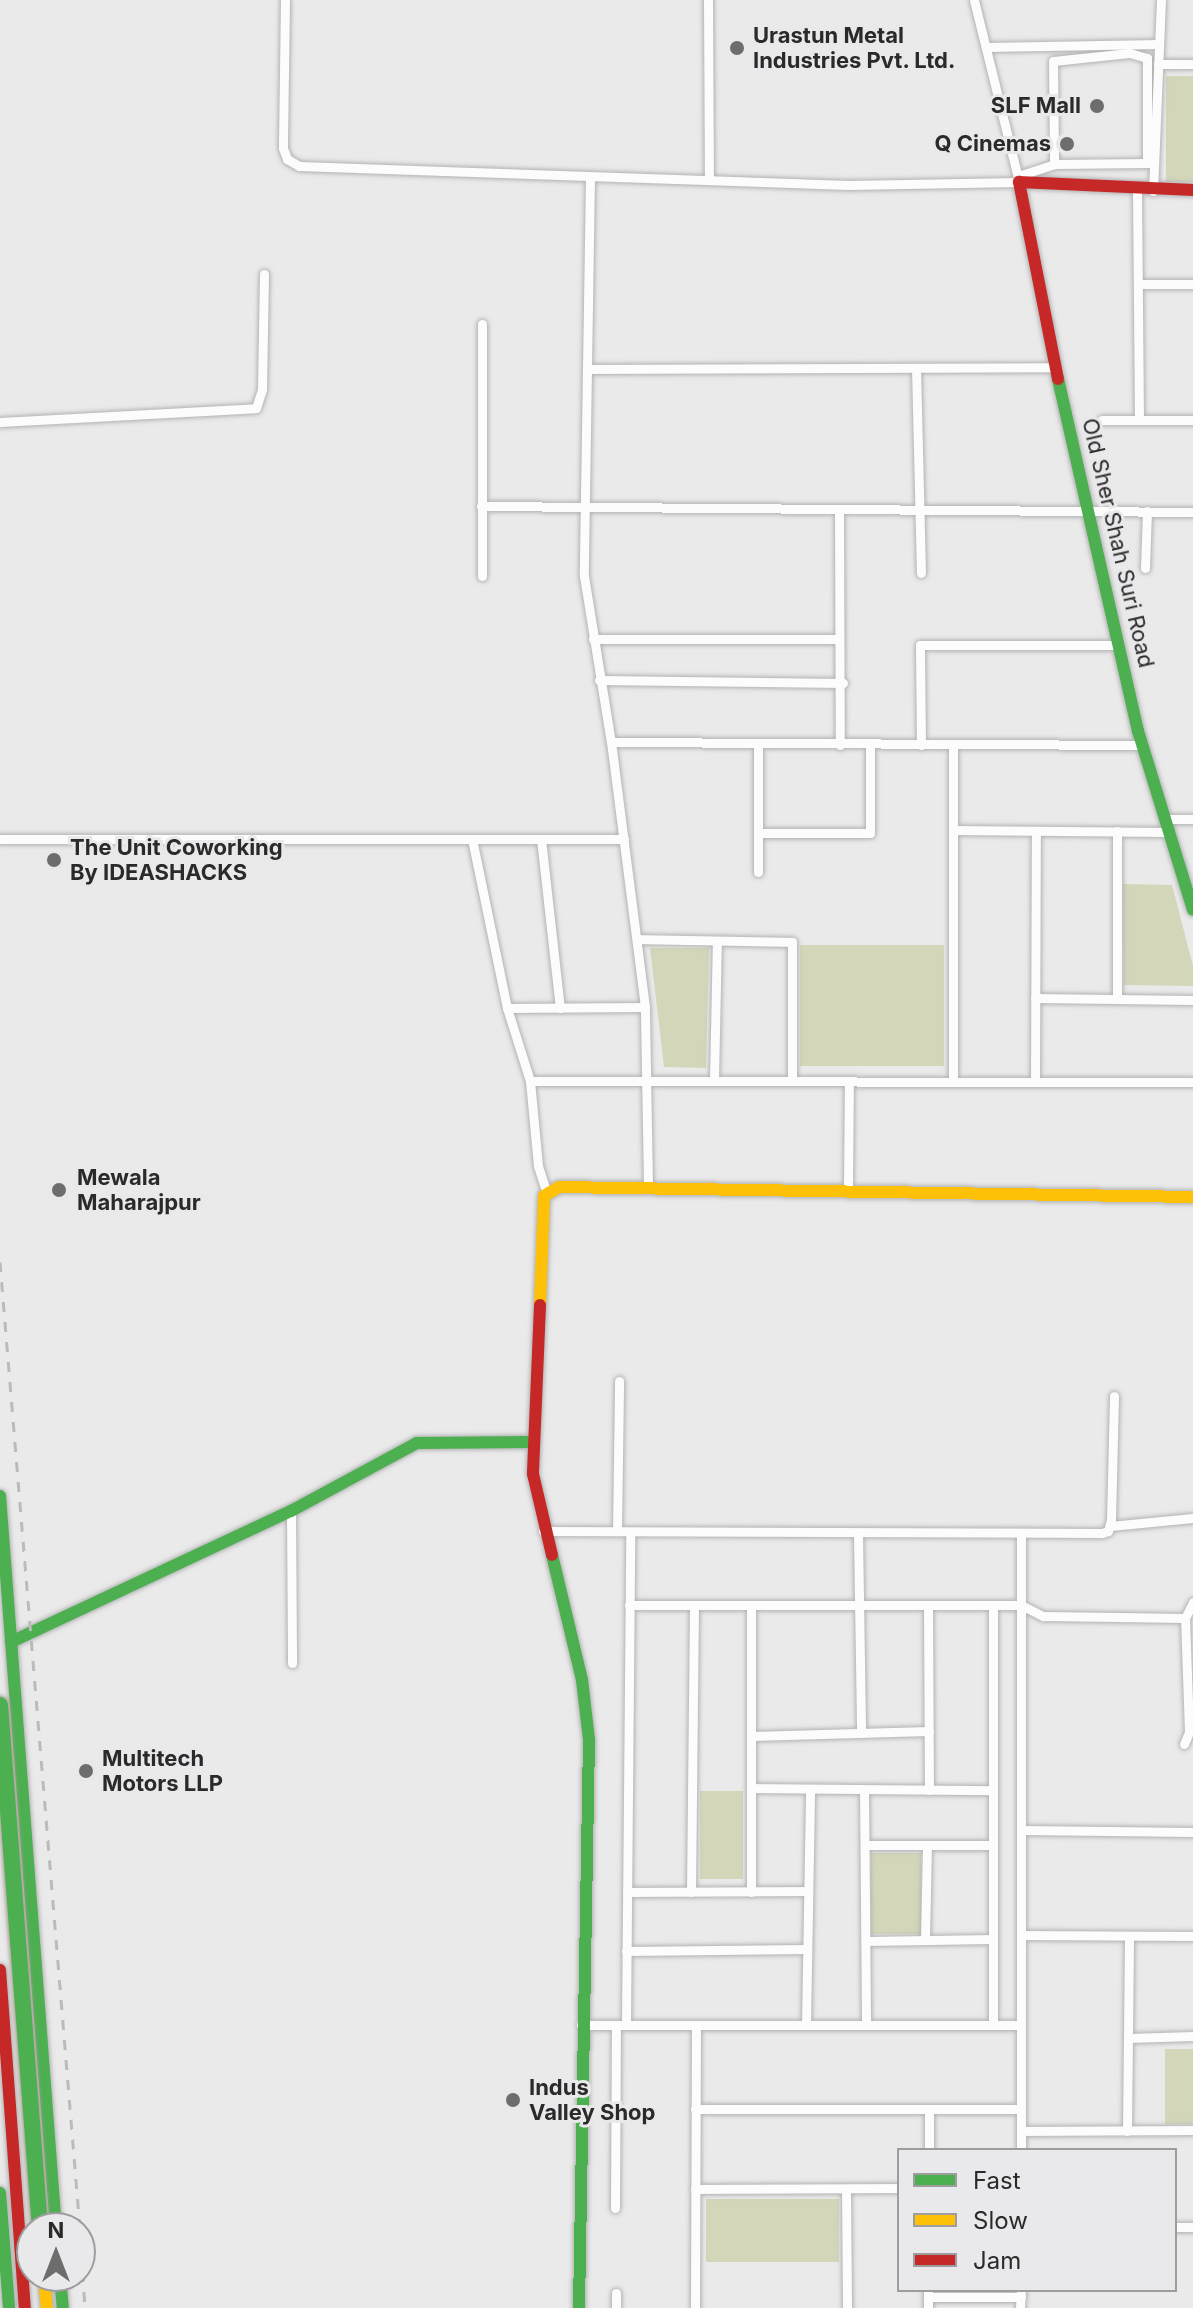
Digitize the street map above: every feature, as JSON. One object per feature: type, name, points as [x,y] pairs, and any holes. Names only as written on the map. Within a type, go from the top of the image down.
[{"type":"main road","points":[[1018,179],[1145,191],[1193,190]]},
{"type":"main road","name":"Old Sher Shah Suri Road","points":[[1018,179],[1056,367],[1119,645],[1143,745],[1193,910]]},
{"type":"main road","points":[[579,2308],[587,1718],[543,1531],[531,1442],[541,1203],[547,1193],[559,1187],[648,1185],[848,1187],[1193,1197]]},
{"type":"main road","points":[[11,1642],[291,1511],[417,1443],[531,1442]]},
{"type":"main road","points":[[0,1496],[55,2212]]},
{"type":"main road","points":[[0,1705],[39,2212]]},
{"type":"main road","points":[[0,1800],[23,1799]]},
{"type":"main road","points":[[0,1970],[25,2308]]},
{"type":"main road","points":[[0,2193],[9,2308]]},
{"type":"street","points":[[285,0],[283,148],[290,162],[306,167],[849,185],[1018,179],[1054,164],[1147,163],[1147,58],[1129,53],[1053,61],[1054,164]]},
{"type":"street","points":[[708,0],[709,179]]},
{"type":"street","points":[[974,0],[1018,179]]},
{"type":"street","points":[[1139,420],[1139,284],[1161,0]]},
{"type":"street","points":[[987,47],[1159,44]]},
{"type":"street","points":[[1158,64],[1193,64]]},
{"type":"street","points":[[590,177],[584,576],[611,742],[645,1007],[648,1185]]},
{"type":"street","points":[[0,422],[256,408],[262,389],[264,274]]},
{"type":"street","points":[[1139,284],[1193,284]]},
{"type":"street","points":[[482,324],[482,576]]},
{"type":"street","points":[[588,369],[1056,367]]},
{"type":"street","points":[[916,368],[921,573]]},
{"type":"street","points":[[1102,420],[1193,420]]},
{"type":"street","points":[[481,506],[1193,512]]},
{"type":"street","points":[[839,509],[839,639],[843,683],[840,745]]},
{"type":"street","points":[[1145,568],[1147,511]]},
{"type":"street","points":[[593,639],[839,639]]},
{"type":"street","points":[[921,745],[920,645],[1119,645]]},
{"type":"street","points":[[599,680],[843,683]]},
{"type":"street","points":[[611,742],[1143,745]]},
{"type":"street","points":[[758,745],[758,872]]},
{"type":"street","points":[[758,833],[870,833],[870,745]]},
{"type":"street","points":[[953,745],[953,1081]]},
{"type":"street","points":[[953,830],[1117,831],[1166,826],[1193,819]]},
{"type":"street","points":[[1035,1082],[1036,831]]},
{"type":"street","points":[[1117,831],[1117,999]]},
{"type":"street","points":[[0,839],[624,839]]},
{"type":"street","points":[[472,839],[507,1008],[530,1081],[538,1166],[547,1193]]},
{"type":"street","points":[[541,839],[560,1008]]},
{"type":"street","points":[[637,939],[792,943],[792,1081]]},
{"type":"street","points":[[714,1080],[717,941]]},
{"type":"street","points":[[1035,998],[1193,1000]]},
{"type":"street","points":[[507,1008],[645,1007]]},
{"type":"street","points":[[530,1081],[1193,1082]]},
{"type":"street","points":[[848,1187],[849,1081]]},
{"type":"street","points":[[617,1531],[619,1381]]},
{"type":"street","points":[[1110,1526],[1114,1396]]},
{"type":"street","points":[[291,1511],[292,1663]]},
{"type":"street","points":[[543,1531],[1102,1533],[1110,1526],[1193,1518]]},
{"type":"street","points":[[615,2208],[626,1951],[630,1532]]},
{"type":"street","points":[[858,1534],[861,1733]]},
{"type":"street","points":[[1021,1534],[1021,2148]]},
{"type":"street","points":[[1184,1744],[1189,1732],[1185,1618],[1193,1602]]},
{"type":"street","points":[[629,1605],[1021,1605],[1043,1616],[1185,1618]]},
{"type":"street","points":[[691,1892],[694,1605]]},
{"type":"street","points":[[751,1605],[751,1892]]},
{"type":"street","points":[[928,1605],[929,1790]]},
{"type":"street","points":[[993,1605],[993,2025]]},
{"type":"street","points":[[751,1736],[929,1731]]},
{"type":"street","points":[[751,1788],[993,1790]]},
{"type":"street","points":[[806,2025],[810,1789]]},
{"type":"street","points":[[864,1789],[866,2025]]},
{"type":"street","points":[[1022,1830],[1193,1832]]},
{"type":"street","points":[[865,1845],[993,1845]]},
{"type":"street","points":[[925,1940],[927,1845]]},
{"type":"street","points":[[627,1892],[808,1891]]},
{"type":"street","points":[[1022,1935],[1193,1936]]},
{"type":"street","points":[[1127,2131],[1129,1936]]},
{"type":"street","points":[[866,1941],[993,1939]]},
{"type":"street","points":[[626,1951],[807,1949]]},
{"type":"street","points":[[581,2025],[1021,2025]]},
{"type":"street","points":[[695,2308],[696,2025]]},
{"type":"street","points":[[1128,2038],[1193,2036]]},
{"type":"street","points":[[695,2109],[1021,2109]]},
{"type":"street","points":[[929,2109],[929,2148]]},
{"type":"street","points":[[1021,2131],[1193,2130]]},
{"type":"street","points":[[695,2189],[897,2188]]},
{"type":"street","points":[[846,2189],[847,2308]]},
{"type":"street","points":[[616,2293],[616,2308]]},
{"type":"street","points":[[928,2298],[1021,2293],[1020,2308]]},
{"type":"green space","points":[[1166,76],[1193,76],[1193,182],[1166,182]]},
{"type":"green space","points":[[1123,884],[1172,885],[1193,966],[1193,986],[1124,985]]},
{"type":"green space","points":[[800,945],[944,945],[944,1066],[800,1066]]},
{"type":"green space","points":[[650,948],[709,948],[706,1068],[664,1067]]},
{"type":"green space","points":[[700,1791],[743,1791],[743,1879],[700,1879]]},
{"type":"green space","points":[[871,1853],[921,1853],[921,1934],[871,1934]]},
{"type":"green space","points":[[1165,2049],[1193,2049],[1193,2124],[1165,2124]]},
{"type":"green space","points":[[706,2199],[839,2199],[839,2262],[706,2262]]},
{"type":"railway","points":[[0,1262],[79,2212]]},
{"type":"railway","points":[[84,2292],[85,2308]]},
{"type":"traffic: fast","points":[[1058,379],[1138,731],[1193,910]]},
{"type":"traffic: fast","points":[[11,1642],[291,1511],[417,1443],[531,1442]]},
{"type":"traffic: fast","points":[[0,1496],[55,2212]]},
{"type":"traffic: fast","points":[[552,1555],[582,1680],[589,1740],[579,2308]]},
{"type":"traffic: fast","points":[[0,1705],[39,2212]]},
{"type":"traffic: fast","points":[[0,2193],[9,2308]]},
{"type":"traffic: fast","points":[[62,2292],[63,2308]]},
{"type":"traffic: slow","points":[[540,1305],[544,1196],[559,1187],[1193,1197]]},
{"type":"traffic: slow","points":[[46,2292],[47,2308]]},
{"type":"traffic: jam","points":[[1058,379],[1019,182],[1193,190]]},
{"type":"traffic: jam","points":[[540,1305],[533,1474],[552,1555]]},
{"type":"traffic: jam","points":[[0,1970],[25,2308]]},
{"type":"place","name":"Urastun Metal Industries Pvt. Ltd.","points":[[737,48]]},
{"type":"place","name":"SLF Mall","points":[[1097,106]]},
{"type":"place","name":"Q Cinemas","points":[[1067,144]]},
{"type":"place","name":"The Unit Coworking By IDEASHACKS","points":[[54,860]]},
{"type":"place","name":"Mewala Maharajpur","points":[[59,1190]]},
{"type":"place","name":"Multitech Motors LLP","points":[[86,1771]]},
{"type":"place","name":"Indus Valley Shop","points":[[513,2100]]}]
